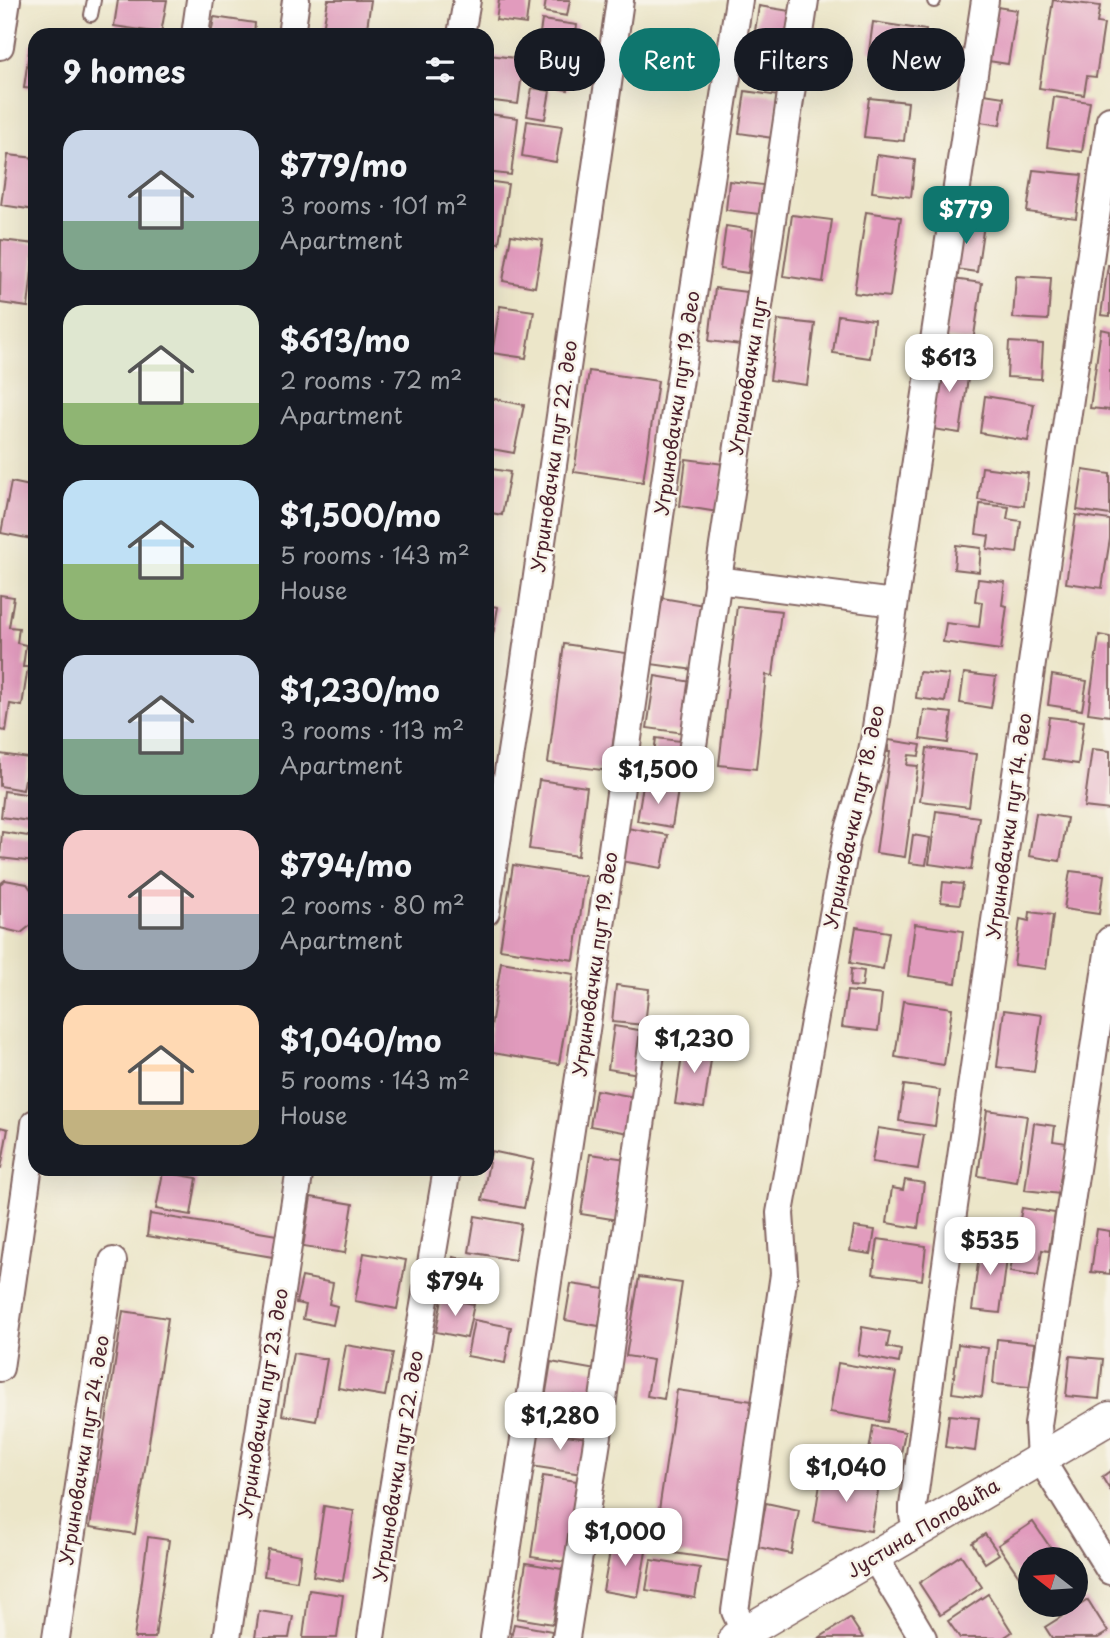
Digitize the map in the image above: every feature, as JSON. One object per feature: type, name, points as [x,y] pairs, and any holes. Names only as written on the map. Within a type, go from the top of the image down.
[{"type":"street","points":[[0,46],[7,0]]},
{"type":"street","points":[[196,28],[200,0]]},
{"type":"street","points":[[292,28],[296,0]]},
{"type":"street","points":[[462,28],[467,0]]},
{"type":"street","name":"Угриновачки пут 22. део","points":[[494,861],[620,0]]},
{"type":"street","name":"Угриновачки пут 19. део","points":[[494,1638],[738,0]]},
{"type":"street","name":"Угриновачки пут","points":[[692,752],[805,0]]},
{"type":"street","name":"Угриновачки пут 18. део","points":[[740,1635],[736,1611],[784,1274],[780,1213],[847,836],[874,741],[985,0]]},
{"type":"street","name":"Угриновачки пут 14. део","points":[[922,1530],[913,1516],[919,1466],[1110,120]]},
{"type":"street","points":[[717,580],[894,603]]},
{"type":"street","points":[[1110,940],[1038,1425],[1040,1458],[1110,1571]]},
{"type":"street","points":[[566,1638],[598,1435],[654,1032]]},
{"type":"street","points":[[0,1368],[28,1172]]},
{"type":"street","name":"Угриновачки пут 23. део","points":[[227,1638],[299,1176]]},
{"type":"street","name":"Угриновачки пут 22. део","points":[[371,1638],[391,1501],[446,1176]]},
{"type":"street","name":"Угриновачки пут 24. део","points":[[56,1638],[113,1261]]},
{"type":"street","name":"Јустина Поповића","points":[[740,1635],[1110,1418]]},
{"type":"street","points":[[875,1558],[923,1638]]},
{"type":"lane","points":[[91,15],[94,0]]},
{"type":"building","points":[[118,0],[167,0],[162,28],[114,26]]},
{"type":"building","points":[[328,0],[371,0],[367,28],[323,28]]},
{"type":"building","points":[[499,0],[529,0],[526,24],[496,20]]},
{"type":"building","points":[[546,0],[570,0],[567,16],[544,12]]},
{"type":"building","points":[[1053,0],[1100,6],[1097,23],[1104,24],[1096,77],[1087,76],[1084,95],[1039,88]]},
{"type":"building","points":[[759,6],[796,12],[793,28],[755,28]]},
{"type":"building","points":[[990,6],[1017,10],[1008,64],[982,60]]},
{"type":"building","points":[[214,17],[255,23],[255,28],[212,28]]},
{"type":"building","points":[[542,20],[577,25],[577,28],[541,28]]},
{"type":"building","points":[[873,22],[913,28],[872,28]]},
{"type":"building","points":[[494,56],[514,58],[514,91],[520,91],[518,104],[494,101]]},
{"type":"building","points":[[28,59],[28,88],[24,88]]},
{"type":"building","points":[[531,91],[550,91],[545,119],[527,116]]},
{"type":"building","points":[[745,91],[779,96],[773,138],[739,133]]},
{"type":"building","points":[[984,94],[1004,97],[1000,125],[980,122]]},
{"type":"building","points":[[1054,97],[1090,102],[1082,152],[1047,147]]},
{"type":"building","points":[[869,98],[908,102],[904,141],[864,137]]},
{"type":"building","points":[[494,115],[518,118],[511,175],[494,173]]},
{"type":"building","points":[[527,121],[562,126],[556,162],[522,156]]},
{"type":"building","points":[[8,155],[28,157],[28,209],[1,205]]},
{"type":"building","points":[[877,155],[915,160],[911,197],[872,192]]},
{"type":"building","points":[[1033,170],[1082,175],[1076,218],[1027,212]]},
{"type":"building","points":[[729,181],[763,185],[759,214],[726,210]]},
{"type":"building","points":[[494,182],[508,184],[499,243],[494,243]]},
{"type":"building","points":[[866,212],[901,217],[890,297],[854,293]]},
{"type":"building","points":[[792,215],[832,220],[823,282],[783,276]]},
{"type":"building","points":[[956,220],[984,224],[977,272],[948,268]]},
{"type":"building","points":[[726,226],[753,230],[748,273],[720,269]]},
{"type":"building","points":[[511,235],[543,240],[535,287],[503,281]]},
{"type":"building","points":[[1,240],[28,243],[28,307],[0,303]]},
{"type":"building","points":[[1110,265],[1110,316],[1101,315]]},
{"type":"building","points":[[1016,276],[1051,278],[1048,320],[1013,318]]},
{"type":"building","points":[[953,279],[982,283],[973,342],[945,338]]},
{"type":"building","points":[[715,288],[747,292],[740,345],[709,341]]},
{"type":"building","points":[[500,306],[534,311],[526,358],[494,353]]},
{"type":"building","points":[[838,315],[874,320],[870,358],[833,353]]},
{"type":"building","points":[[778,320],[815,324],[807,385],[770,380]]},
{"type":"building","points":[[1101,329],[1110,331],[1110,410],[1090,408]]},
{"type":"building","points":[[1009,342],[1043,344],[1041,379],[1007,377]]},
{"type":"building","points":[[958,349],[972,351],[960,433],[926,428],[935,364],[956,367]]},
{"type":"building","points":[[589,371],[658,381],[643,482],[574,472]]},
{"type":"building","points":[[985,396],[1034,404],[1028,441],[980,433]]},
{"type":"building","points":[[494,399],[524,405],[514,453],[494,449]]},
{"type":"building","points":[[686,459],[724,464],[718,512],[680,506]]},
{"type":"building","points":[[982,467],[1028,473],[1024,506],[978,500]]},
{"type":"building","points":[[494,469],[510,472],[502,515],[494,514]]},
{"type":"building","points":[[1083,470],[1110,474],[1110,515],[1077,510]]},
{"type":"building","points":[[11,482],[28,486],[28,538],[1,533]]},
{"type":"building","points":[[980,504],[1009,507],[1007,519],[1021,521],[1017,553],[987,549],[989,536],[976,534]]},
{"type":"building","points":[[1076,515],[1110,520],[1110,539],[1102,588],[1066,583]]},
{"type":"building","points":[[956,545],[981,548],[979,572],[954,569]]},
{"type":"building","points":[[978,579],[1005,582],[1002,605],[1007,606],[1001,650],[943,642],[946,623],[979,627],[982,602],[975,601]]},
{"type":"building","points":[[0,595],[14,597],[9,627],[19,628],[17,643],[26,645],[23,667],[28,667],[22,706],[10,704],[6,731],[0,730]]},
{"type":"building","points":[[662,598],[704,605],[694,670],[651,664]]},
{"type":"building","points":[[494,606],[498,607],[494,629]]},
{"type":"building","points":[[737,606],[781,611],[773,676],[766,675],[756,769],[719,765]]},
{"type":"building","points":[[1099,635],[1110,637],[1110,716],[1088,713]]},
{"type":"building","points":[[564,644],[626,653],[609,771],[548,763]]},
{"type":"building","points":[[919,672],[949,675],[945,702],[916,698]]},
{"type":"building","points":[[964,673],[996,677],[991,708],[960,703]]},
{"type":"building","points":[[1052,675],[1087,681],[1082,710],[1048,705]]},
{"type":"building","points":[[655,676],[692,682],[684,733],[647,728]]},
{"type":"building","points":[[924,710],[952,713],[948,743],[920,739]]},
{"type":"building","points":[[1049,717],[1084,721],[1078,764],[1043,759]]},
{"type":"building","points":[[656,738],[688,742],[685,766],[653,761]]},
{"type":"building","points":[[889,740],[921,745],[919,756],[909,755],[907,765],[918,766],[905,857],[876,853],[890,752]]},
{"type":"building","points":[[927,748],[976,754],[969,807],[920,801]]},
{"type":"building","points":[[1092,749],[1110,751],[1110,810],[1084,807]]},
{"type":"building","points":[[0,754],[28,758],[23,790],[0,786]]},
{"type":"building","points":[[539,780],[587,787],[578,856],[529,849]]},
{"type":"building","points":[[643,785],[678,790],[672,827],[637,821]]},
{"type":"building","points":[[4,791],[28,794],[28,821],[1,817]]},
{"type":"building","points":[[936,811],[979,817],[971,870],[929,864]]},
{"type":"building","points":[[1036,813],[1067,818],[1060,861],[1029,856]]},
{"type":"building","points":[[627,828],[668,835],[662,868],[621,861]]},
{"type":"building","points":[[2,832],[28,836],[28,861],[0,858]]},
{"type":"building","points":[[913,835],[930,838],[926,865],[909,863]]},
{"type":"building","points":[[513,865],[586,876],[574,960],[500,949]]},
{"type":"building","points":[[1070,871],[1104,875],[1099,914],[1064,909]]},
{"type":"building","points":[[5,880],[28,885],[28,928],[21,933],[0,928],[0,884]]},
{"type":"building","points":[[943,882],[963,884],[960,904],[941,902]]},
{"type":"building","points":[[1030,912],[1053,915],[1046,969],[1014,965],[1020,919],[1029,921]]},
{"type":"building","points":[[915,924],[963,931],[956,983],[908,976]]},
{"type":"building","points":[[856,927],[889,932],[883,969],[850,963]]},
{"type":"building","points":[[501,962],[574,974],[559,1064],[494,1053],[494,1007]]},
{"type":"building","points":[[851,969],[864,971],[862,987],[850,986]]},
{"type":"building","points":[[616,985],[649,989],[645,1025],[612,1022]]},
{"type":"building","points":[[847,991],[882,995],[878,1031],[842,1027]]},
{"type":"building","points":[[903,1001],[952,1008],[944,1065],[895,1057]]},
{"type":"building","points":[[1004,1010],[1042,1015],[1034,1072],[997,1067]]},
{"type":"building","points":[[614,1026],[645,1031],[639,1074],[608,1069]]},
{"type":"building","points":[[684,1042],[713,1046],[704,1108],[675,1104]]},
{"type":"building","points":[[904,1085],[940,1090],[935,1126],[899,1121]]},
{"type":"building","points":[[596,1090],[635,1097],[629,1133],[590,1126]]},
{"type":"building","points":[[987,1110],[1027,1116],[1017,1182],[978,1176]]},
{"type":"building","points":[[1034,1123],[1055,1126],[1053,1141],[1067,1143],[1060,1194],[1025,1190]]},
{"type":"building","points":[[0,1127],[8,1129],[1,1168],[0,1168]]},
{"type":"building","points":[[878,1128],[924,1135],[918,1169],[872,1162]]},
{"type":"building","points":[[494,1152],[534,1160],[524,1208],[482,1200],[486,1176],[494,1176]]},
{"type":"building","points":[[590,1154],[627,1159],[618,1220],[581,1214]]},
{"type":"building","points":[[162,1176],[197,1178],[191,1215],[156,1209]]},
{"type":"building","points":[[905,1180],[924,1183],[918,1228],[887,1223],[892,1188],[903,1190]]},
{"type":"building","points":[[311,1197],[353,1204],[345,1253],[303,1247]]},
{"type":"building","points":[[1022,1208],[1055,1213],[1049,1251],[1042,1250],[1038,1276],[1010,1272]]},
{"type":"building","points":[[150,1214],[277,1235],[273,1257],[147,1236]]},
{"type":"building","points":[[475,1216],[521,1224],[515,1260],[469,1252]]},
{"type":"building","points":[[854,1227],[875,1230],[871,1254],[850,1251]]},
{"type":"building","points":[[1097,1229],[1110,1231],[1110,1274],[1091,1272]]},
{"type":"building","points":[[878,1239],[926,1246],[922,1280],[873,1274]]},
{"type":"building","points":[[981,1240],[1009,1243],[1000,1313],[972,1310]]},
{"type":"building","points":[[364,1253],[406,1260],[397,1309],[355,1301]]},
{"type":"building","points":[[453,1257],[491,1264],[485,1296],[447,1289]]},
{"type":"building","points":[[302,1277],[333,1283],[329,1304],[337,1306],[333,1325],[303,1319],[306,1305],[296,1303]]},
{"type":"building","points":[[639,1277],[682,1283],[664,1399],[647,1396],[653,1360],[626,1356]]},
{"type":"building","points":[[571,1284],[605,1289],[599,1326],[565,1320]]},
{"type":"building","points":[[442,1298],[474,1304],[467,1338],[436,1332]]},
{"type":"building","points":[[123,1311],[168,1318],[135,1534],[90,1527]]},
{"type":"building","points":[[474,1320],[511,1327],[505,1363],[467,1356]]},
{"type":"building","points":[[862,1327],[890,1332],[887,1347],[901,1350],[899,1363],[858,1355]]},
{"type":"building","points":[[997,1339],[1035,1343],[1030,1387],[993,1384]]},
{"type":"building","points":[[958,1344],[988,1348],[982,1397],[952,1393]]},
{"type":"building","points":[[346,1345],[393,1353],[385,1396],[338,1388]]},
{"type":"building","points":[[293,1353],[327,1359],[316,1421],[282,1415]]},
{"type":"building","points":[[1070,1356],[1103,1359],[1099,1399],[1066,1396]]},
{"type":"building","points":[[551,1362],[596,1370],[591,1399],[571,1395],[567,1420],[542,1416]]},
{"type":"building","points":[[838,1363],[896,1373],[887,1422],[830,1412]]},
{"type":"building","points":[[677,1390],[759,1402],[735,1562],[653,1550]]},
{"type":"building","points":[[949,1415],[979,1418],[975,1451],[945,1447]]},
{"type":"building","points":[[873,1426],[905,1432],[897,1475],[866,1470]]},
{"type":"building","points":[[537,1431],[588,1438],[582,1474],[531,1466]]},
{"type":"building","points":[[1110,1471],[1110,1490],[1102,1477]]},
{"type":"building","points":[[543,1476],[577,1481],[565,1562],[531,1557]]},
{"type":"building","points":[[821,1477],[879,1485],[871,1531],[814,1522]]},
{"type":"building","points":[[766,1503],[799,1510],[791,1554],[758,1547]]},
{"type":"building","points":[[324,1506],[354,1511],[343,1581],[313,1576]]},
{"type":"building","points":[[1033,1522],[1050,1547],[1018,1547],[1018,1575],[998,1545]]},
{"type":"building","points":[[985,1534],[999,1554],[985,1563],[972,1543]]},
{"type":"building","points":[[148,1537],[169,1540],[155,1638],[134,1638]]},
{"type":"building","points":[[612,1540],[647,1546],[638,1597],[603,1591]]},
{"type":"building","points":[[268,1549],[301,1555],[297,1581],[264,1576]]},
{"type":"building","points":[[961,1555],[982,1587],[940,1615],[919,1583]]},
{"type":"building","points":[[651,1560],[700,1568],[695,1598],[646,1590]]},
{"type":"building","points":[[526,1563],[562,1569],[553,1624],[517,1618]]},
{"type":"building","points":[[309,1590],[343,1595],[337,1638],[303,1638]]},
{"type":"building","points":[[988,1594],[1012,1632],[1003,1638],[960,1638],[948,1621]]},
{"type":"building","points":[[1088,1600],[1108,1632],[1098,1638],[1052,1638],[1045,1627],[1061,1617],[1088,1617]]},
{"type":"building","points":[[259,1611],[293,1616],[289,1638],[255,1638]]},
{"type":"building","points":[[850,1618],[863,1638],[819,1638]]},
{"type":"building","points":[[514,1624],[552,1631],[551,1638],[511,1638]]}]
